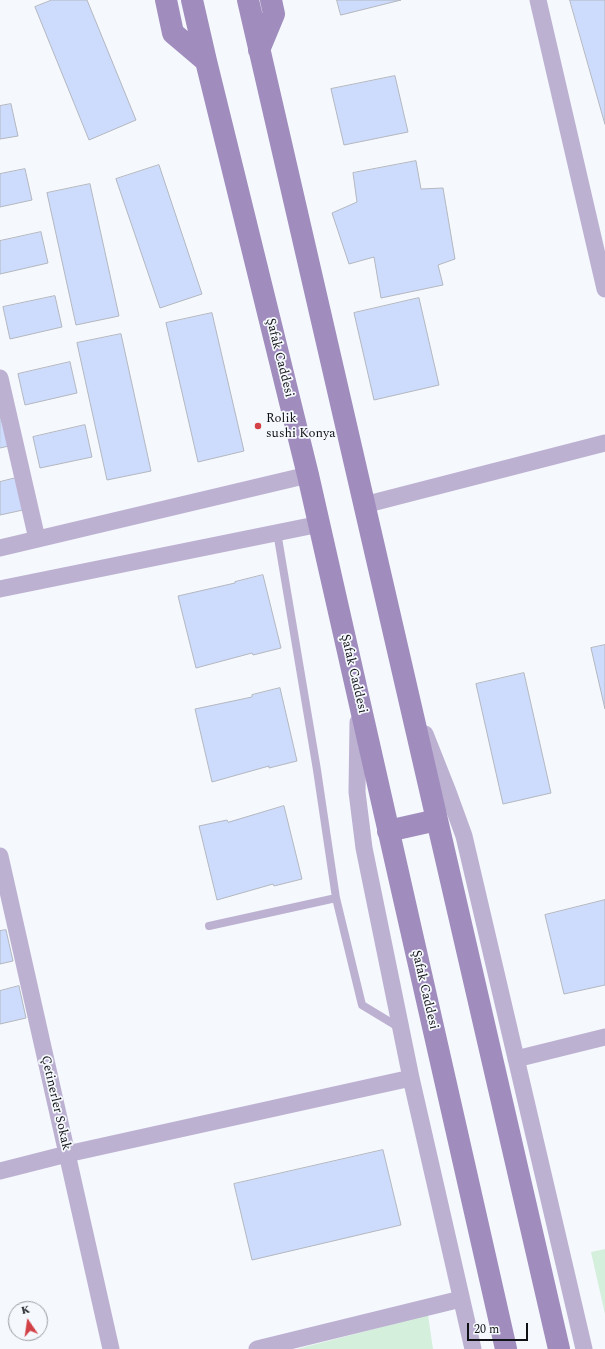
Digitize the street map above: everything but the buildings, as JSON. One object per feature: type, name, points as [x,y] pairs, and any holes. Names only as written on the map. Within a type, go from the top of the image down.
[{"type":"main road","points":[[166,0],[173,34],[206,61]]},
{"type":"main road","name":"Şafak Caddesi","points":[[192,0],[320,524],[506,1349]]},
{"type":"main road","points":[[248,0],[559,1349]]},
{"type":"main road","points":[[259,50],[274,14],[271,0]]},
{"type":"main road","points":[[388,831],[437,820]]},
{"type":"street","points":[[538,0],[604,282]]},
{"type":"street","points":[[0,378],[37,539]]},
{"type":"street","points":[[364,505],[605,443]]},
{"type":"street","points":[[0,548],[308,475]]},
{"type":"street","points":[[0,589],[320,524]]},
{"type":"street","points":[[408,693],[464,836],[584,1349]]},
{"type":"street","points":[[359,698],[357,792],[364,848],[411,1078],[473,1349]]},
{"type":"street","name":"Çetinerler Sokak","points":[[0,856],[111,1349]]},
{"type":"street","points":[[516,1059],[605,1037]]},
{"type":"street","points":[[0,1171],[67,1154],[411,1078]]},
{"type":"street","points":[[257,1349],[461,1299]]},
{"type":"lane","points":[[277,532],[317,770],[336,898],[362,1005],[402,1028]]},
{"type":"lane","points":[[209,926],[336,898]]},
{"type":"green space","points":[[605,1249],[605,1314],[591,1252]]},
{"type":"green space","points":[[428,1315],[433,1349],[297,1349]]},
{"type":"place","name":"Rolik sushi Konya","points":[[258,426]]}]
